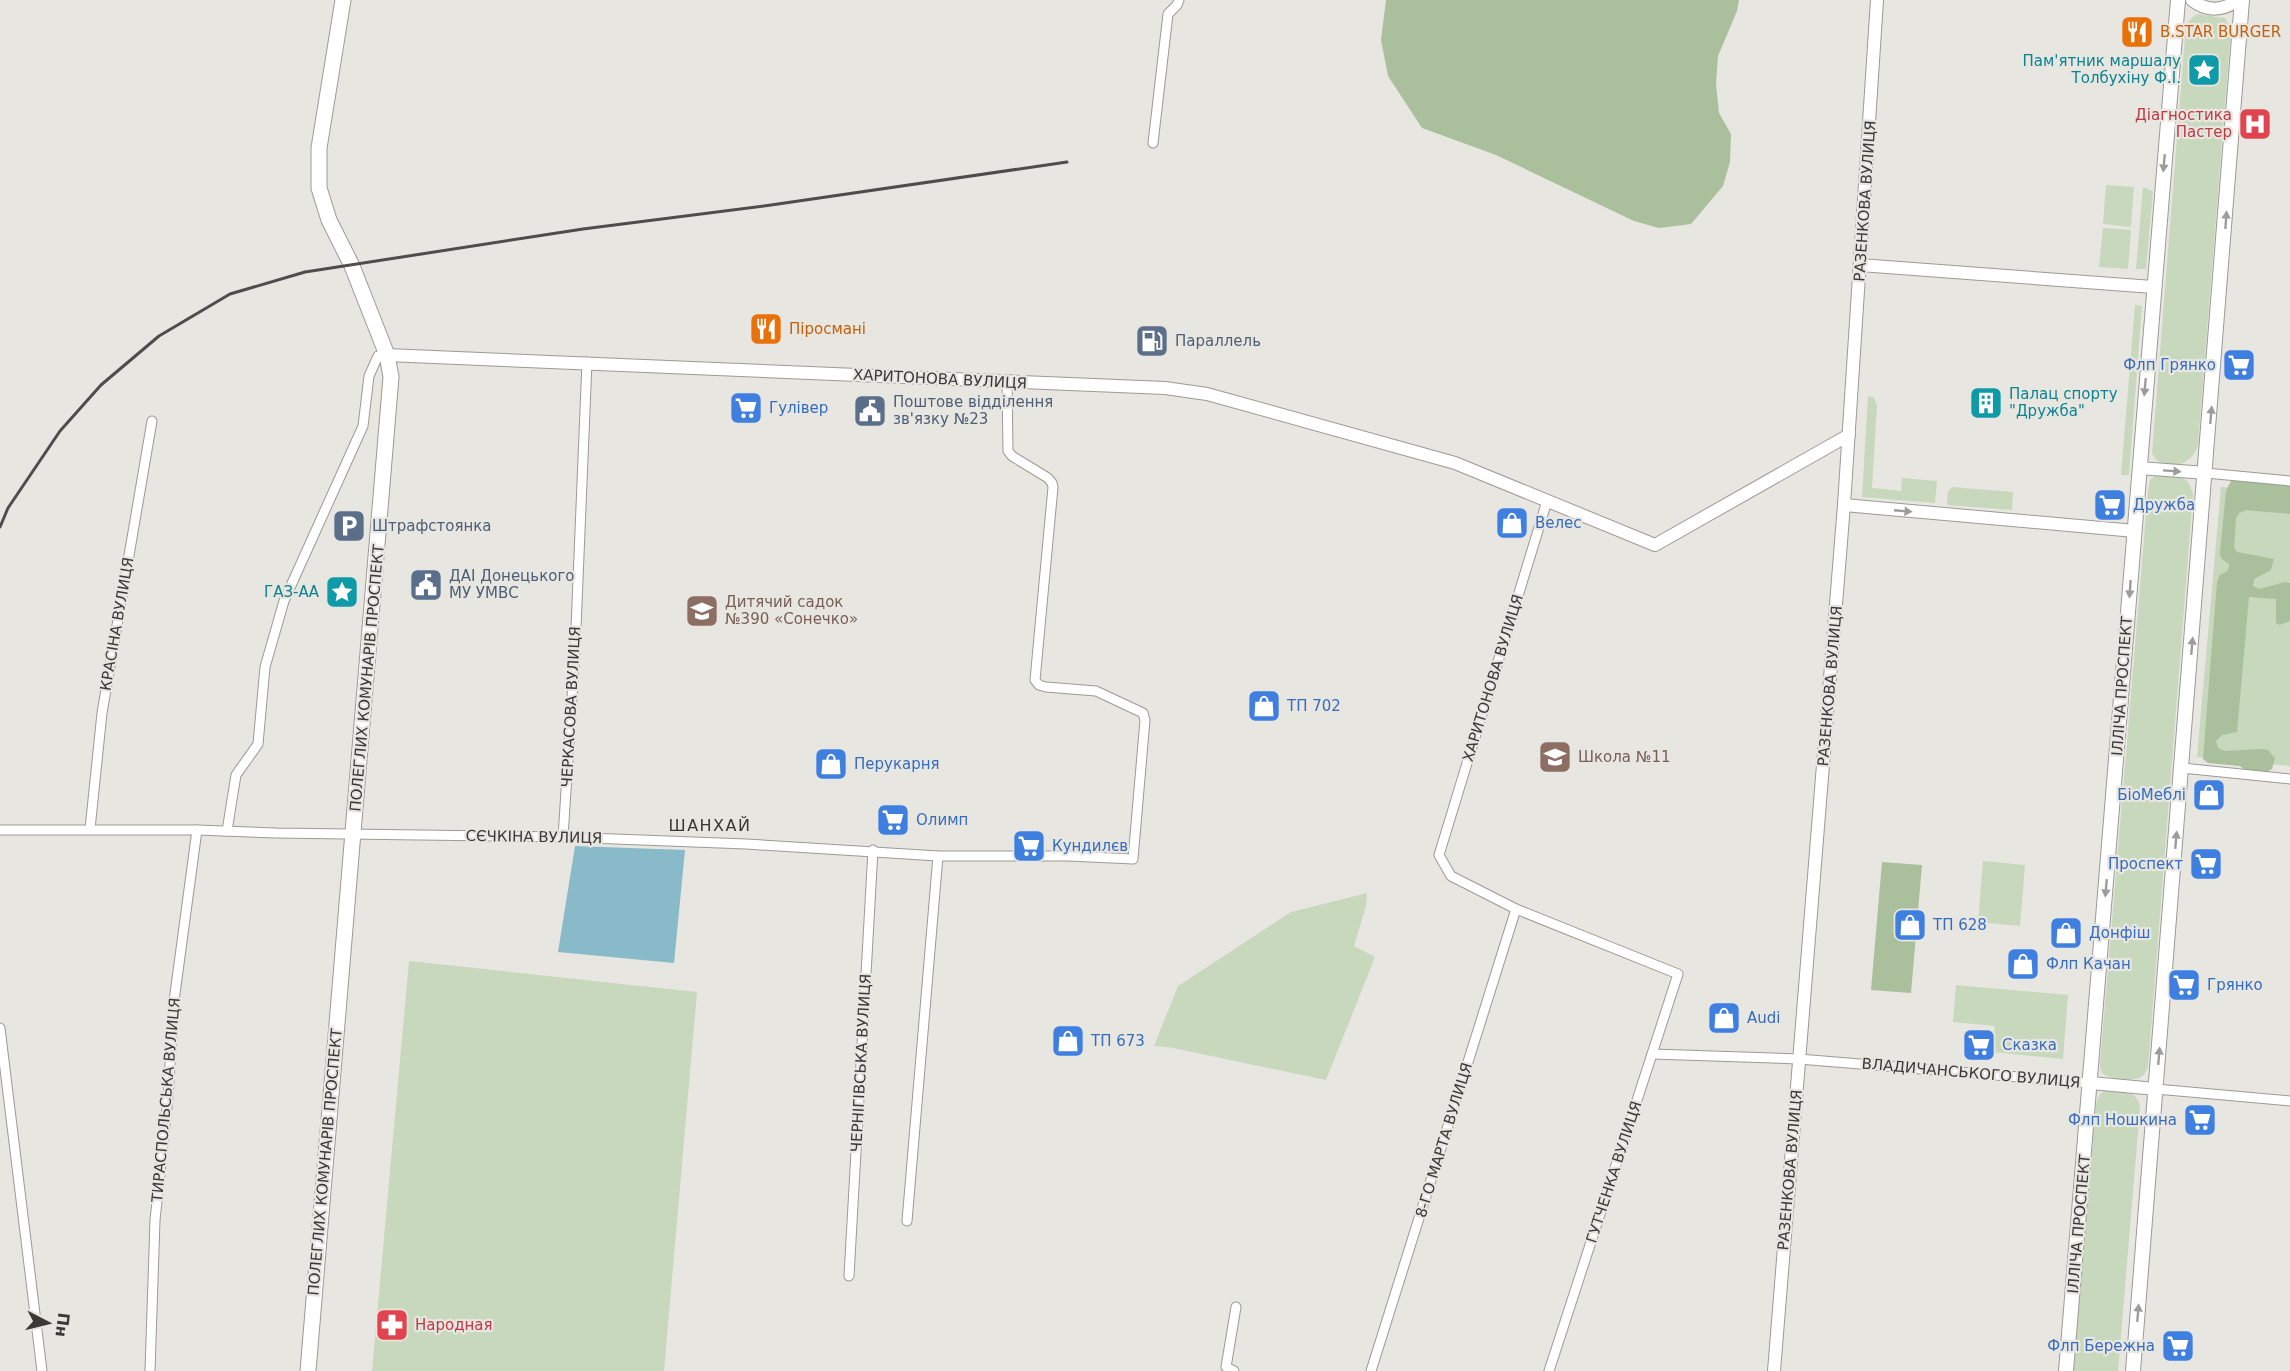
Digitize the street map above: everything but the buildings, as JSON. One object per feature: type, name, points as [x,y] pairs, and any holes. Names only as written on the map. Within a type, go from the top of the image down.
[{"type":"main road","name":"ПОЛЕГЛИХ КОМУНАРІВ ПРОСПЕКТ","points":[[308,1371],[391,377],[387,355],[352,266],[329,220],[319,188],[317,169],[319,148],[343,0]]},
{"type":"main road","name":"ІЛЛІЧА ПРОСПЕКТ","points":[[2066,1371],[2178,0]]},
{"type":"main road","points":[[2133,1371],[2206,473],[2240,0]]},
{"type":"street","points":[[1153,143],[1168,14],[1179,0]]},
{"type":"street","name":"РАЗЕНКОВА ВУЛИЦЯ","points":[[1774,1371],[1844,506],[1877,0]]},
{"type":"street","points":[[2192,0],[2212,10],[2222,9],[2240,0]]},
{"type":"street","points":[[1860,265],[2153,287]]},
{"type":"street","name":"ХАРИТОНОВА ВУЛИЦЯ","points":[[387,355],[1165,388],[1207,394],[1455,463],[1655,545],[1849,435]]},
{"type":"street","points":[[227,831],[236,775],[258,744],[265,667],[284,601],[363,426],[369,376],[378,357],[387,355]]},
{"type":"street","name":"ЧЕРКАСОВА ВУЛИЦЯ","points":[[563,837],[575,640],[586,362]]},
{"type":"street","name":"СЄЧКІНА ВУЛИЦЯ","points":[[0,830],[196,830],[563,837],[873,850],[938,856],[1068,856],[1133,859],[1145,720],[1143,713],[1096,691],[1046,687],[1039,685],[1035,680],[1052,483],[1008,451],[1007,382]]},
{"type":"street","name":"КРАСІНА ВУЛИЦЯ","points":[[90,829],[102,713],[152,421]]},
{"type":"street","points":[[2139,468],[2290,481]]},
{"type":"street","name":"ХАРИТОНОВА ВУЛИЦЯ","points":[[1516,909],[1451,876],[1439,855],[1547,501]]},
{"type":"street","points":[[1844,506],[2134,531]]},
{"type":"street","points":[[2182,768],[2290,778]]},
{"type":"street","name":"ТИРАСПОЛЬСЬКА ВУЛИЦЯ","points":[[150,1371],[155,1220],[169,1087],[174,1001],[196,830]]},
{"type":"street","name":"ЧЕРНІГІВСЬКА ВУЛИЦЯ","points":[[849,1276],[873,850]]},
{"type":"street","points":[[907,1221],[938,856]]},
{"type":"street","name":"ГУТЧЕНКА ВУЛИЦЯ","points":[[1516,909],[1678,974],[1549,1371]]},
{"type":"street","name":"8-ГО МАРТА ВУЛИЦЯ","points":[[1371,1371],[1516,909]]},
{"type":"street","points":[[0,1028],[42,1371]]},
{"type":"street","name":"ВЛАДИЧАНСЬКОГО ВУЛИЦЯ","points":[[1652,1054],[1799,1059],[2290,1101]]},
{"type":"street","points":[[1234,1371],[1226,1367],[1236,1307]]},
{"type":"green space","points":[[1386,0],[1739,0],[1737,11],[1718,56],[1716,84],[1719,113],[1731,134],[1730,162],[1723,186],[1691,224],[1659,228],[1634,221],[1496,155],[1422,128],[1388,76],[1381,40]]},
{"type":"green space","points":[[2198,14],[2225,18],[2231,29],[2198,444],[2195,453],[2189,459],[2183,463],[2167,465],[2155,459],[2152,453],[2186,24]]},
{"type":"green space","points":[[2106,185],[2134,187],[2131,227],[2103,224]]},
{"type":"green space","points":[[2143,187],[2153,191],[2146,269],[2136,269]]},
{"type":"green space","points":[[2103,228],[2131,230],[2128,269],[2099,267]]},
{"type":"green space","points":[[2135,305],[2142,306],[2129,475],[2121,475]]},
{"type":"green space","points":[[1868,396],[1874,398],[1877,405],[1872,488],[1901,491],[1902,478],[1937,481],[1935,503],[1862,497]]},
{"type":"green space","points":[[2156,475],[2184,479],[2191,487],[2193,494],[2148,1067],[2141,1077],[2124,1079],[2104,1074],[2101,1072],[2100,1064],[2148,491],[2150,480]]},
{"type":"green space","points":[[2236,479],[2290,486],[2290,514],[2246,510],[2239,513],[2236,518],[2234,548],[2237,552],[2274,559],[2271,570],[2254,579],[2253,586],[2259,589],[2285,582],[2290,583],[2290,621],[2279,625],[2276,623],[2276,599],[2249,597],[2237,732],[2222,735],[2216,741],[2218,748],[2224,751],[2268,750],[2275,758],[2272,769],[2267,772],[2245,770],[2240,766],[2208,763],[2203,759],[2217,582],[2219,576],[2228,571],[2229,567],[2229,564],[2221,558],[2220,552],[2226,491],[2231,481]]},
{"type":"green space","points":[[1952,487],[2013,492],[2012,510],[1947,505],[1948,491]]},
{"type":"green space","points":[[2221,487],[2290,492],[2290,766],[2197,757]]},
{"type":"green space","points":[[1983,861],[2025,865],[2020,926],[1978,922]]},
{"type":"green space","points":[[1882,862],[1922,865],[1911,993],[1871,990]]},
{"type":"green space","points":[[1367,893],[1366,906],[1354,946],[1375,957],[1326,1080],[1154,1046],[1178,986],[1291,912]]},
{"type":"green space","points":[[409,961],[697,992],[664,1371],[372,1371]]},
{"type":"green space","points":[[1956,985],[2068,995],[2063,1059],[1992,1052],[1995,1026],[1953,1022]]},
{"type":"green space","points":[[2108,1089],[2128,1092],[2139,1102],[2140,1108],[2118,1371],[2073,1371],[2096,1104],[2100,1094]]},
{"type":"water","points":[[575,846],[685,850],[674,963],[558,952]]},
{"type":"railway","points":[[0,527],[8,508],[60,431],[101,385],[159,336],[230,294],[305,272],[583,229],[771,205],[1067,162]]},
{"type":"place","name":"B.STAR BURGER","points":[[2137,32]]},
{"type":"place","name":"Пам'ятник маршалу Толбухіну Ф.І.","points":[[2204,70]]},
{"type":"place","name":"Діагностика Пастер","points":[[2255,124]]},
{"type":"place","name":"Піросмані","points":[[766,329]]},
{"type":"place","name":"Параллель","points":[[1152,341]]},
{"type":"place","name":"Флп Грянко","points":[[2239,365]]},
{"type":"place","name":"Палац спорту \"Дружба\"","points":[[1986,403]]},
{"type":"place","name":"Гулівер","points":[[746,408]]},
{"type":"place","name":"Поштове відділення зв'язку №23","points":[[870,411]]},
{"type":"place","name":"Дружба","points":[[2110,505]]},
{"type":"place","name":"Велес","points":[[1512,523]]},
{"type":"place","name":"Штрафстоянка","points":[[349,526]]},
{"type":"place","name":"ДАІ Донецького МУ УМВС","points":[[426,585]]},
{"type":"place","name":"ГАЗ-АА","points":[[342,592]]},
{"type":"place","name":"Дитячий садок №390 «Сонечко»","points":[[702,611]]},
{"type":"place","name":"ТП 702","points":[[1264,706]]},
{"type":"place","name":"Школа №11","points":[[1555,757]]},
{"type":"place","name":"Перукарня","points":[[831,764]]},
{"type":"place","name":"БіоМеблі","points":[[2209,795]]},
{"type":"place","name":"Олимп","points":[[893,820]]},
{"type":"place","name":"Кундилєв","points":[[1029,846]]},
{"type":"place","name":"Проспект","points":[[2206,864]]},
{"type":"place","name":"ТП 628","points":[[1910,925]]},
{"type":"place","name":"Донфіш","points":[[2066,933]]},
{"type":"place","name":"Флп Качан","points":[[2023,964]]},
{"type":"place","name":"Грянко","points":[[2184,985]]},
{"type":"place","name":"Audi","points":[[1724,1018]]},
{"type":"place","name":"ТП 673","points":[[1068,1041]]},
{"type":"place","name":"Сказка","points":[[1979,1045]]},
{"type":"place","name":"Флп Ношкина","points":[[2200,1120]]},
{"type":"place","name":"Народная","points":[[392,1325]]},
{"type":"place","name":"Флп Бережна","points":[[2178,1346]]},
{"type":"district","name":"ШАНХАЙ","points":[[710,825]]}]
